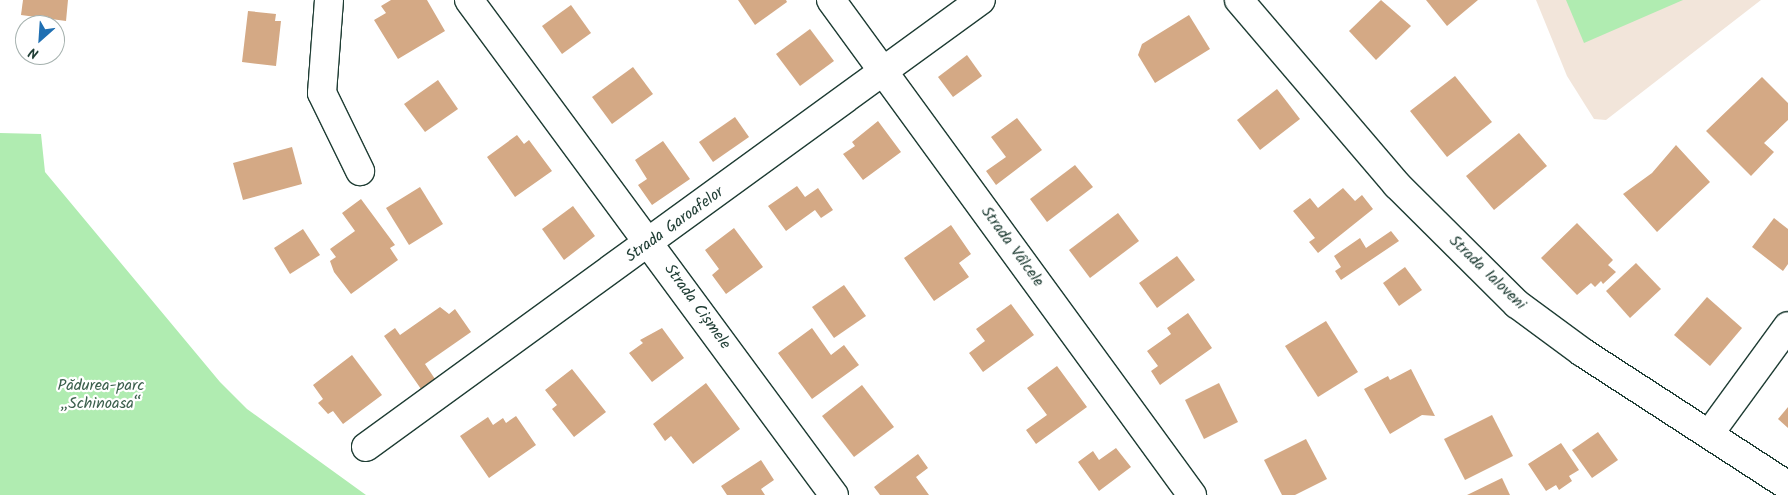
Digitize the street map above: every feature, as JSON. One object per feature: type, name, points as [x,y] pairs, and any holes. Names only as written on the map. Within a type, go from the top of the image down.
[{"type":"street","points":[[329,0],[322,93],[360,172]]},
{"type":"street","name":"Strada Cișmele","points":[[468,0],[650,243],[834,495]]},
{"type":"street","name":"Strada Vâlcele","points":[[831,0],[1192,495]]},
{"type":"street","name":"Strada Garoafelor","points":[[366,447],[650,243],[981,0]]},
{"type":"street","name":"Strada Ialoveni","points":[[1239,0],[1397,185],[1517,304],[1582,352],[1710,432],[1788,486]]},
{"type":"street","points":[[1710,432],[1788,326]]},
{"type":"shaded area","points":[[1536,0],[1761,0],[1606,120],[1594,119],[1567,76]]},
{"type":"green space","points":[[1566,0],[1683,0],[1584,43]]},
{"type":"green space","name":"Pădurea-parc „Schinoasa“","points":[[0,133],[41,134],[45,172],[220,382],[247,409],[366,495],[0,495]]},
{"type":"building","points":[[23,0],[68,0],[66,21],[65,15],[21,15]]},
{"type":"building","points":[[391,0],[427,0],[445,31],[398,59],[374,20],[386,13],[381,6]]},
{"type":"building","points":[[738,0],[786,0],[787,2],[755,25]]},
{"type":"building","points":[[1381,0],[1411,26],[1376,60],[1349,31]]},
{"type":"building","points":[[1426,0],[1478,0],[1447,26]]},
{"type":"building","points":[[571,5],[591,33],[562,54],[542,26]]},
{"type":"building","points":[[248,11],[276,14],[275,21],[281,21],[276,66],[242,62]]},
{"type":"building","points":[[1189,15],[1210,49],[1155,83],[1138,55],[1142,44]]},
{"type":"building","points":[[810,29],[834,61],[800,86],[776,54]]},
{"type":"building","points":[[967,55],[982,76],[953,97],[938,77]]},
{"type":"building","points":[[633,67],[653,94],[612,124],[592,97]]},
{"type":"building","points":[[1455,76],[1492,122],[1447,157],[1410,111]]},
{"type":"building","points":[[1762,77],[1788,103],[1788,120],[1764,143],[1774,152],[1751,176],[1706,131]]},
{"type":"building","points":[[438,80],[458,109],[425,132],[404,104]]},
{"type":"building","points":[[1277,89],[1300,119],[1260,150],[1237,120]]},
{"type":"building","points":[[735,117],[749,137],[713,162],[699,142]]},
{"type":"building","points":[[1017,118],[1042,150],[996,185],[986,171],[1006,157],[991,137]]},
{"type":"building","points":[[878,121],[901,152],[863,180],[843,154],[855,146],[852,142]]},
{"type":"building","points":[[1519,133],[1547,166],[1494,210],[1466,176]]},
{"type":"building","points":[[517,135],[524,144],[529,140],[552,171],[515,197],[487,157]]},
{"type":"building","points":[[663,141],[690,179],[652,205],[638,185],[647,179],[635,160]]},
{"type":"building","points":[[1676,145],[1710,182],[1657,232],[1623,194],[1652,173]]},
{"type":"building","points":[[292,147],[302,184],[243,200],[233,163]]},
{"type":"building","points":[[1075,165],[1093,187],[1047,222],[1030,199]]},
{"type":"building","points":[[797,186],[805,197],[818,188],[833,210],[821,218],[815,210],[786,231],[768,206]]},
{"type":"building","points":[[420,187],[443,224],[409,245],[386,208]]},
{"type":"building","points":[[1343,188],[1355,201],[1362,195],[1373,209],[1318,253],[1309,242],[1315,238],[1293,211],[1310,198],[1318,208]]},
{"type":"building","points":[[361,199],[395,245],[390,248],[398,260],[351,294],[334,272],[330,261],[336,257],[330,249],[355,231],[342,213]]},
{"type":"building","points":[[573,206],[595,236],[564,260],[542,229]]},
{"type":"building","points":[[1118,213],[1139,241],[1090,278],[1069,250]]},
{"type":"building","points":[[1774,218],[1788,229],[1788,264],[1783,271],[1752,247]]},
{"type":"building","points":[[1577,223],[1613,260],[1608,265],[1616,272],[1603,284],[1601,281],[1595,287],[1591,283],[1577,295],[1541,258]]},
{"type":"building","points":[[951,225],[971,254],[959,263],[969,277],[934,301],[904,258]]},
{"type":"building","points":[[734,228],[763,267],[726,294],[712,275],[719,269],[705,250]]},
{"type":"building","points":[[303,229],[320,255],[290,274],[274,248]]},
{"type":"building","points":[[1391,231],[1399,241],[1341,280],[1335,271],[1341,267],[1334,256],[1360,238],[1366,248]]},
{"type":"building","points":[[1177,256],[1195,280],[1157,308],[1139,283]]},
{"type":"building","points":[[1636,263],[1661,289],[1630,318],[1606,291]]},
{"type":"building","points":[[1405,267],[1422,290],[1399,306],[1383,283]]},
{"type":"building","points":[[844,285],[866,316],[834,338],[812,307]]},
{"type":"building","points":[[1707,297],[1742,328],[1710,366],[1674,335]]},
{"type":"building","points":[[1011,304],[1034,335],[983,372],[969,353],[985,341],[976,329]]},
{"type":"building","points":[[440,307],[449,314],[455,309],[471,332],[425,364],[435,379],[421,389],[384,336],[395,328],[400,335]]},
{"type":"building","points":[[1188,313],[1212,348],[1160,385],[1151,371],[1158,366],[1147,351],[1171,334],[1167,328]]},
{"type":"building","points":[[1326,321],[1358,372],[1318,397],[1285,346]]},
{"type":"building","points":[[662,328],[684,358],[652,382],[629,353],[643,343],[640,340]]},
{"type":"building","points":[[812,328],[831,355],[844,345],[859,365],[812,399],[778,353]]},
{"type":"building","points":[[352,355],[382,395],[343,424],[333,411],[328,414],[318,403],[323,399],[313,385]]},
{"type":"building","points":[[1057,366],[1087,407],[1036,444],[1026,430],[1047,415],[1027,388]]},
{"type":"building","points":[[572,369],[606,412],[574,437],[552,409],[557,405],[545,390]]},
{"type":"building","points":[[1411,369],[1435,416],[1422,415],[1390,434],[1364,389],[1388,376],[1390,380]]},
{"type":"building","points":[[706,383],[740,429],[693,464],[671,436],[665,441],[653,424]]},
{"type":"building","points":[[1219,383],[1238,422],[1204,439],[1185,400]]},
{"type":"building","points":[[862,385],[894,427],[854,457],[822,416]]},
{"type":"building","points":[[1788,407],[1788,428],[1778,419]]},
{"type":"building","points":[[1492,415],[1513,456],[1465,480],[1444,439]]},
{"type":"building","points":[[516,416],[536,445],[489,478],[460,436],[488,417],[493,425],[503,418],[506,423]]},
{"type":"building","points":[[1598,432],[1618,460],[1592,478],[1572,450]]},
{"type":"building","points":[[1306,439],[1327,479],[1295,495],[1282,495],[1264,460]]},
{"type":"building","points":[[1561,443],[1579,470],[1569,476],[1572,481],[1559,490],[1556,485],[1546,491],[1528,464]]},
{"type":"building","points":[[1116,448],[1131,467],[1099,491],[1078,462],[1093,451],[1099,460]]},
{"type":"building","points":[[918,454],[928,468],[916,477],[929,495],[880,495],[874,487]]},
{"type":"building","points":[[761,460],[774,480],[761,489],[765,495],[727,495],[721,486]]},
{"type":"building","points":[[1502,478],[1510,495],[1467,495]]}]
